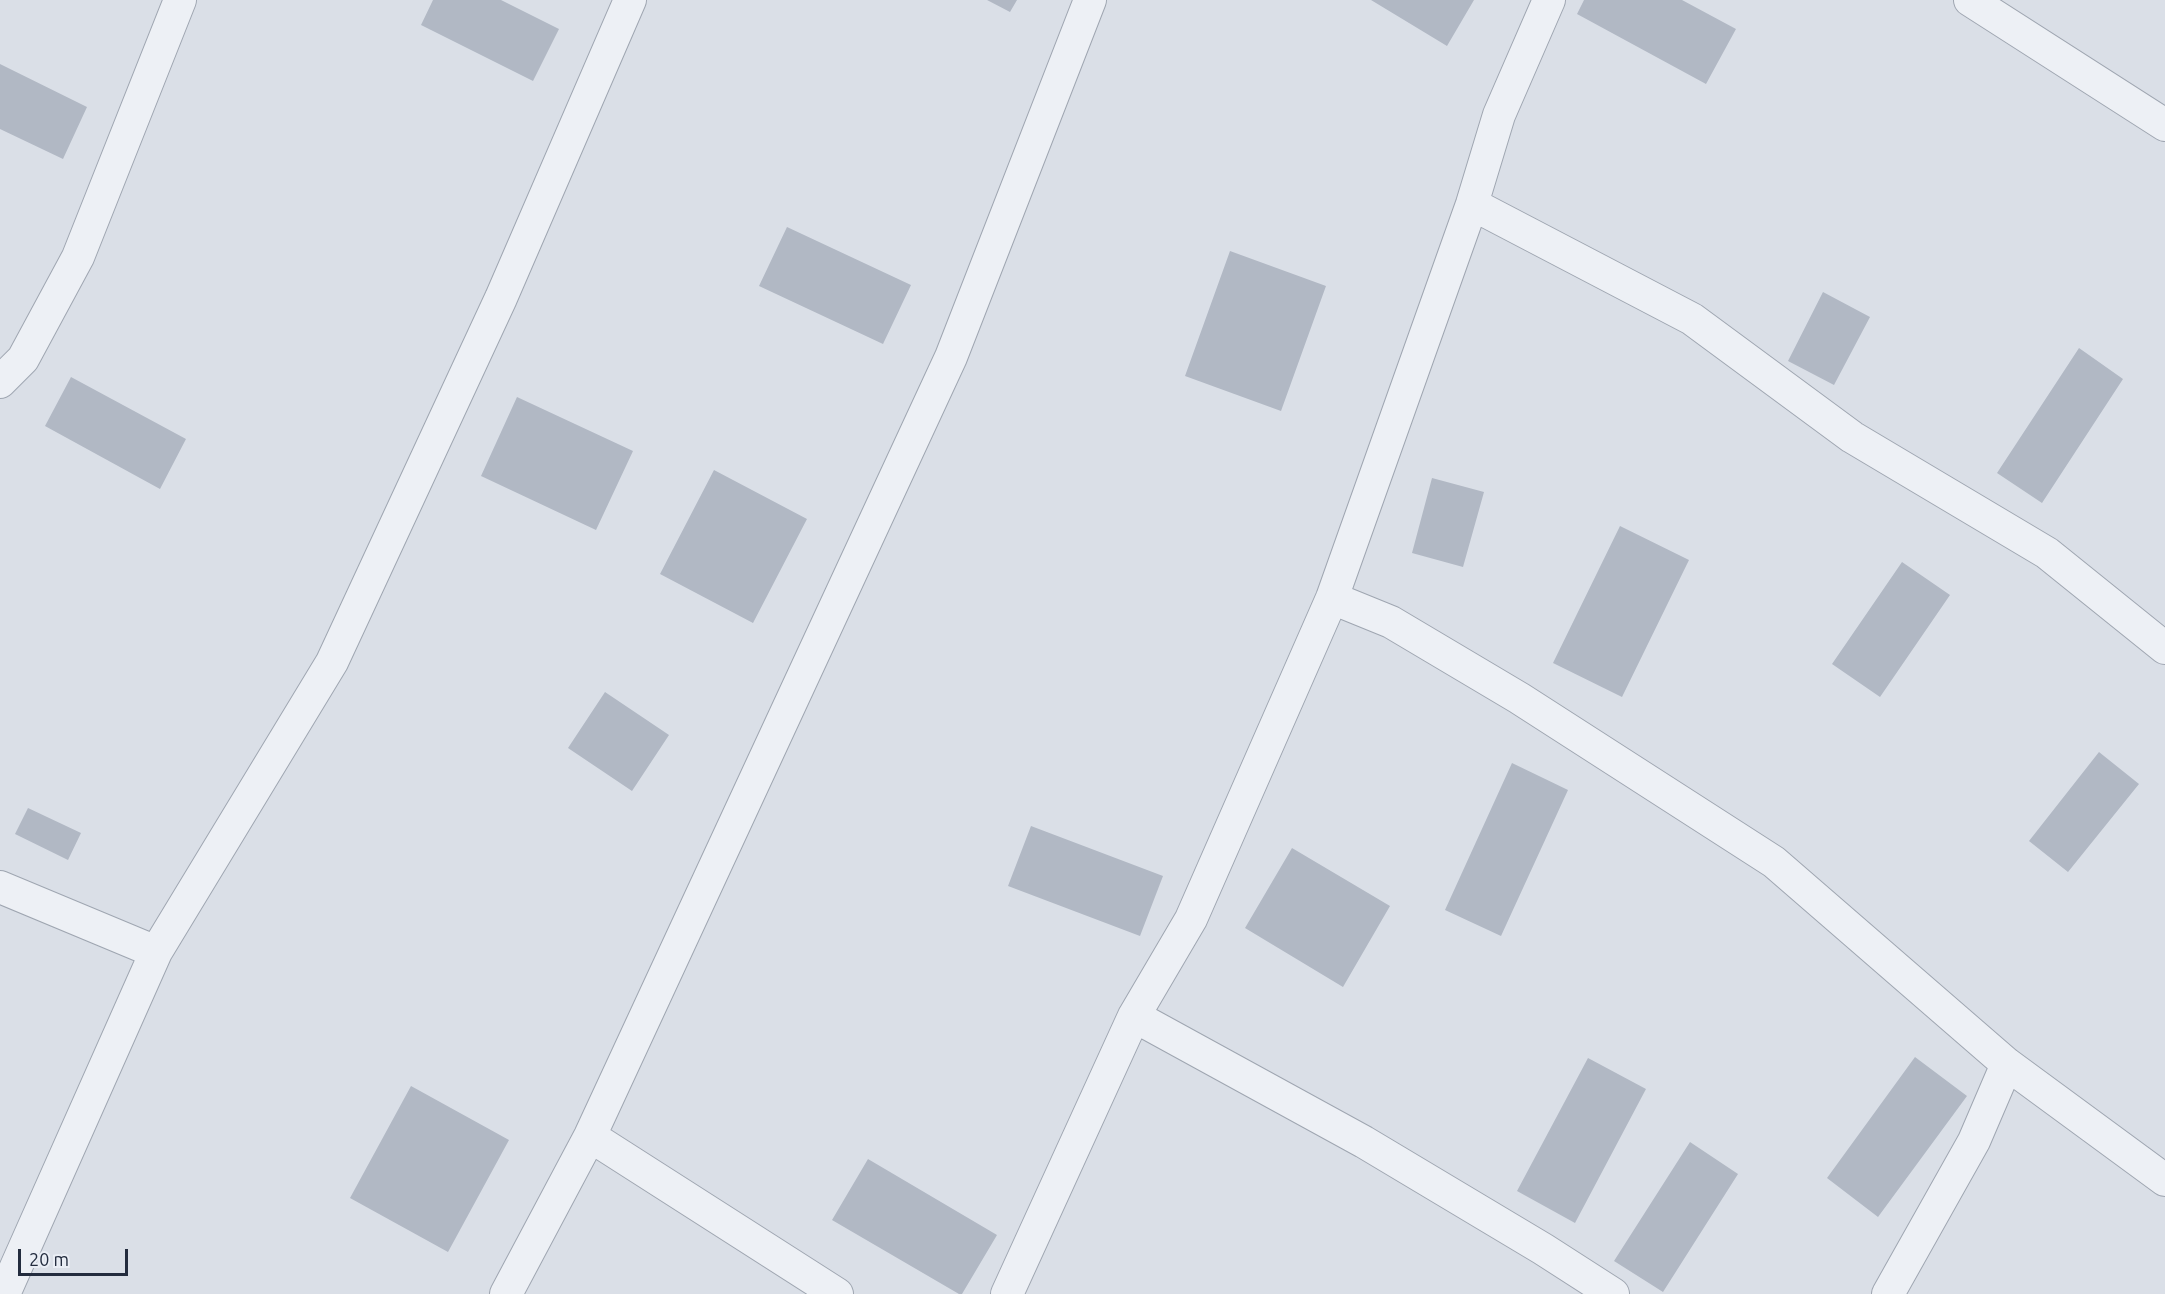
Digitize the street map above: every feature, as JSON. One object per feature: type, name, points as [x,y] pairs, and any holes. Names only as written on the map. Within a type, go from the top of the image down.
[{"type":"street","points":[[0,382],[23,359],[78,257],[180,0]]},
{"type":"street","points":[[4,1294],[156,952],[332,662],[501,298],[630,0]]},
{"type":"street","points":[[506,1294],[590,1136],[951,357],[1090,0]]},
{"type":"street","points":[[1007,1294],[1134,1016],[1191,919],[1332,597],[1472,204],[1499,115],[1549,0]]},
{"type":"street","points":[[1970,0],[2165,125]]},
{"type":"street","points":[[1472,204],[1692,319],[1852,436],[2047,553],[2165,648]]},
{"type":"street","points":[[1332,597],[1391,622],[1519,698],[1774,862],[2007,1064],[2165,1180]]},
{"type":"street","points":[[0,887],[156,952]]},
{"type":"street","points":[[1134,1016],[1364,1142],[1543,1249],[1613,1294]]},
{"type":"street","points":[[1888,1294],[1974,1141],[2007,1064]]},
{"type":"street","points":[[590,1136],[837,1294]]},
{"type":"building","points":[[433,0],[501,0],[559,29],[533,81],[421,25]]},
{"type":"building","points":[[987,0],[1017,0],[1010,12]]},
{"type":"building","points":[[1371,0],[1474,0],[1447,46]]},
{"type":"building","points":[[1584,0],[1682,0],[1736,29],[1706,84],[1577,14]]},
{"type":"building","points":[[0,64],[87,107],[63,159],[0,129]]},
{"type":"building","points":[[787,227],[911,285],[883,344],[759,286]]},
{"type":"building","points":[[1230,251],[1326,286],[1281,411],[1185,376]]},
{"type":"building","points":[[1823,292],[1870,317],[1834,385],[1788,361]]},
{"type":"building","points":[[2079,348],[2123,379],[2042,503],[1997,473]]},
{"type":"building","points":[[71,377],[186,439],[160,489],[45,426]]},
{"type":"building","points":[[517,397],[633,451],[596,530],[481,476]]},
{"type":"building","points":[[714,470],[807,519],[753,623],[660,574]]},
{"type":"building","points":[[1432,478],[1484,492],[1463,567],[1412,553]]},
{"type":"building","points":[[1620,526],[1689,560],[1622,697],[1553,663]]},
{"type":"building","points":[[1902,562],[1950,595],[1880,697],[1832,664]]},
{"type":"building","points":[[605,692],[669,735],[632,791],[568,748]]},
{"type":"building","points":[[2099,752],[2139,784],[2068,872],[2029,841]]},
{"type":"building","points":[[1512,763],[1568,790],[1501,936],[1445,910]]},
{"type":"building","points":[[28,808],[81,833],[68,860],[15,834]]},
{"type":"building","points":[[1031,826],[1163,876],[1140,936],[1008,886]]},
{"type":"building","points":[[1292,848],[1390,906],[1343,987],[1245,928]]},
{"type":"building","points":[[1915,1057],[1967,1096],[1878,1217],[1827,1178]]},
{"type":"building","points":[[1588,1058],[1646,1089],[1575,1223],[1517,1191]]},
{"type":"building","points":[[411,1086],[509,1140],[448,1252],[350,1198]]},
{"type":"building","points":[[1690,1142],[1738,1174],[1663,1292],[1614,1261]]},
{"type":"building","points":[[868,1159],[997,1235],[962,1294],[832,1220]]}]
